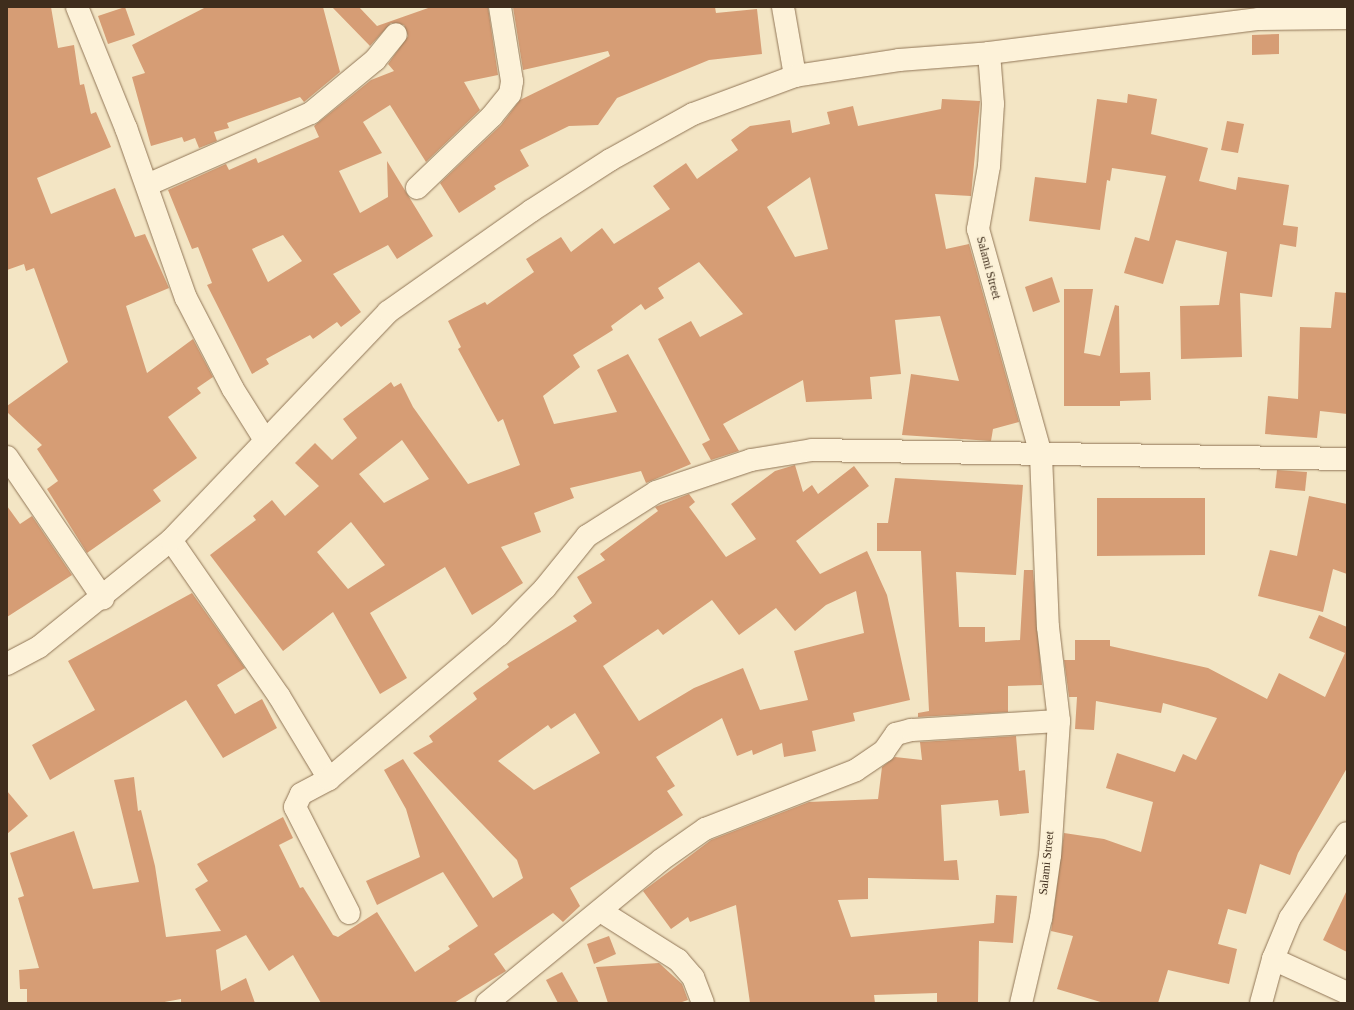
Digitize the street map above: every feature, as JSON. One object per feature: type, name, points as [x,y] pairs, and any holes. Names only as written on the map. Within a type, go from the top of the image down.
[{"type":"street","points":[[77,7],[147,185],[186,298],[233,389],[265,440]]},
{"type":"street","points":[[417,188],[492,116],[510,94],[512,81],[500,7]]},
{"type":"street","points":[[783,7],[795,76]]},
{"type":"street","points":[[7,664],[39,647],[103,598],[171,540],[388,312],[446,268],[610,160],[693,114],[795,76],[899,60],[989,53],[1258,13],[1347,18]]},
{"type":"street","points":[[147,185],[310,113],[376,60],[396,34]]},
{"type":"street","name":"Salami Street","points":[[989,53],[993,104],[989,166],[978,229],[1041,454],[1048,627],[1059,721],[1050,855],[1040,918],[1021,1003]]},
{"type":"street","points":[[349,913],[295,807],[301,794],[328,779],[520,615],[587,536],[656,492],[751,460],[812,450],[1347,459]]},
{"type":"street","points":[[7,457],[103,598]]},
{"type":"street","points":[[171,540],[275,689],[328,779]]},
{"type":"street","points":[[487,1003],[602,912],[661,860],[705,829],[856,770],[884,751],[896,734],[911,730],[1059,721]]},
{"type":"street","points":[[1261,1003],[1273,959],[1290,918],[1347,833]]},
{"type":"street","points":[[602,912],[678,960],[693,977],[703,1003]]},
{"type":"street","points":[[1273,959],[1347,993]]},
{"type":"building","points":[[7,7],[51,7],[58,48],[74,45],[80,85],[84,84],[91,114],[96,112],[111,147],[37,178],[51,214],[115,188],[135,237],[145,234],[169,288],[126,306],[147,373],[193,339],[213,377],[197,388],[201,393],[168,417],[197,458],[153,490],[161,501],[87,553],[47,489],[58,481],[37,449],[42,445],[7,412],[7,406],[68,362],[34,268],[26,271],[24,264],[7,270]]},
{"type":"building","points":[[125,7],[135,35],[108,44],[98,16]]},
{"type":"building","points":[[206,7],[323,7],[340,72],[304,102],[300,97],[227,123],[229,128],[214,132],[217,141],[199,148],[195,138],[184,142],[182,137],[151,146],[132,77],[145,73],[132,45]]},
{"type":"building","points":[[332,7],[359,7],[377,26],[431,7],[488,7],[498,75],[464,82],[480,110],[426,162],[390,105],[363,122],[382,153],[339,171],[360,213],[388,197],[387,161],[433,236],[397,259],[388,245],[333,274],[361,312],[341,327],[337,322],[313,339],[310,335],[266,359],[269,364],[252,374],[207,285],[212,283],[198,247],[192,249],[168,190],[226,164],[229,170],[256,158],[258,163],[319,137],[314,126],[371,80],[394,71],[388,64],[408,36],[404,25],[391,23],[370,46]],"holes":[[[283,235],[302,261],[268,282],[252,249]]]},
{"type":"building","points":[[513,7],[715,7],[716,13],[757,9],[762,54],[709,60],[617,98],[598,125],[569,126],[520,150],[529,166],[494,186],[496,189],[459,213],[440,183],[501,125],[520,100],[610,56],[608,51],[523,70]]},
{"type":"building","points":[[1279,34],[1279,54],[1252,55],[1252,35]]},
{"type":"building","points":[[1128,94],[1157,99],[1151,134],[1208,148],[1199,181],[1236,190],[1238,177],[1289,185],[1283,225],[1298,227],[1296,247],[1280,244],[1272,297],[1240,293],[1242,357],[1181,359],[1180,306],[1219,305],[1227,252],[1176,240],[1163,284],[1124,273],[1135,237],[1149,241],[1166,176],[1112,168],[1110,181],[1107,180],[1100,230],[1029,221],[1035,177],[1086,183],[1097,99],[1127,103]]},
{"type":"building","points":[[942,99],[980,101],[971,196],[935,194],[946,249],[969,244],[1019,422],[993,429],[991,441],[902,435],[911,374],[959,381],[940,316],[895,320],[901,374],[870,377],[872,399],[806,402],[803,380],[723,424],[739,451],[711,460],[702,444],[710,440],[658,339],[691,321],[700,337],[743,314],[699,262],[658,288],[664,298],[645,310],[641,304],[611,326],[613,330],[573,355],[580,367],[543,396],[554,424],[617,412],[597,370],[628,354],[691,464],[646,483],[641,471],[570,488],[574,498],[534,513],[541,532],[501,547],[523,583],[472,615],[445,567],[370,613],[407,678],[380,694],[333,612],[283,651],[210,555],[256,520],[253,516],[272,500],[285,516],[319,486],[295,463],[315,443],[332,460],[357,438],[343,419],[391,382],[394,387],[401,383],[413,407],[468,484],[520,465],[503,419],[498,422],[458,349],[461,347],[448,321],[485,302],[487,305],[534,272],[526,259],[561,237],[571,252],[602,228],[614,244],[670,209],[653,186],[686,163],[697,179],[738,150],[731,140],[750,126],[790,120],[792,133],[830,124],[827,112],[853,106],[858,126],[941,109]],"holes":[[[810,177],[828,249],[795,257],[767,207]],[[402,440],[429,479],[384,503],[359,474]],[[351,522],[385,565],[348,589],[317,552]]]},
{"type":"building","points":[[1227,121],[1244,124],[1238,153],[1221,150]]},
{"type":"building","points":[[1052,277],[1060,302],[1033,312],[1025,287]]},
{"type":"building","points":[[1064,289],[1093,289],[1084,353],[1100,356],[1115,305],[1119,306],[1120,373],[1150,372],[1151,400],[1120,401],[1120,406],[1064,406]]},
{"type":"building","points":[[1335,292],[1347,293],[1347,414],[1320,411],[1317,438],[1265,434],[1268,396],[1298,399],[1300,327],[1331,328]]},
{"type":"building","points":[[795,465],[803,492],[812,485],[818,494],[854,466],[869,486],[796,541],[820,574],[867,551],[887,595],[910,700],[853,713],[855,721],[812,731],[816,751],[784,757],[782,743],[753,755],[752,750],[737,756],[722,718],[656,757],[675,786],[667,791],[683,815],[570,888],[580,906],[563,922],[553,913],[494,954],[506,971],[454,1003],[321,1003],[293,955],[269,971],[246,935],[216,950],[221,991],[246,978],[255,1003],[181,1003],[181,999],[159,1003],[27,1003],[27,989],[20,989],[19,970],[39,968],[18,898],[24,896],[10,853],[74,831],[93,889],[139,882],[114,780],[134,777],[138,811],[141,810],[155,866],[166,937],[221,931],[195,889],[208,881],[197,864],[283,817],[293,838],[279,845],[300,888],[303,887],[333,935],[338,937],[377,912],[415,972],[450,949],[448,946],[478,926],[443,872],[377,905],[366,881],[420,857],[406,809],[384,770],[403,759],[493,898],[523,878],[517,860],[413,753],[433,742],[429,736],[477,699],[473,693],[509,667],[507,664],[577,621],[573,616],[592,603],[577,577],[605,560],[600,554],[658,511],[655,507],[689,494],[695,502],[689,507],[726,557],[756,539],[731,504],[775,471]],"holes":[[[856,591],[864,633],[794,651],[808,700],[760,710],[743,668],[694,688],[639,721],[603,666],[658,629],[663,635],[712,600],[739,635],[776,608],[795,631],[826,605]],[[575,713],[600,753],[534,790],[498,761],[548,725],[551,729]]]},
{"type":"building","points":[[1277,470],[1307,472],[1305,491],[1275,488]]},
{"type":"building","points":[[895,478],[1023,485],[1016,575],[956,572],[959,627],[985,627],[985,642],[1020,640],[1024,570],[1033,570],[1042,685],[1008,686],[1008,712],[918,717],[918,713],[929,711],[921,551],[877,551],[877,523],[888,523]]},
{"type":"building","points":[[1309,496],[1347,504],[1347,574],[1333,569],[1323,612],[1258,596],[1270,550],[1297,556]]},
{"type":"building","points":[[1097,498],[1205,498],[1205,555],[1097,556]]},
{"type":"building","points":[[7,506],[20,524],[32,516],[72,575],[7,617]]},
{"type":"building","points":[[192,593],[245,668],[217,685],[235,714],[262,699],[277,728],[223,758],[186,700],[50,780],[32,745],[95,710],[68,661]]},
{"type":"building","points":[[1319,615],[1347,627],[1347,768],[1298,853],[1290,875],[1260,864],[1246,914],[1228,909],[1218,944],[1237,949],[1229,984],[1168,970],[1158,1003],[1104,1003],[1057,989],[1073,936],[1051,931],[1064,833],[1104,839],[1141,852],[1153,802],[1106,788],[1117,753],[1175,772],[1183,754],[1196,760],[1217,718],[1163,703],[1161,713],[1096,701],[1094,730],[1075,729],[1077,697],[1069,697],[1064,660],[1075,660],[1075,640],[1110,640],[1110,646],[1208,668],[1267,699],[1279,673],[1325,697],[1345,653],[1309,638]]},
{"type":"building","points":[[1016,736],[1019,771],[1025,770],[1029,813],[1000,816],[998,800],[941,805],[944,861],[957,860],[959,880],[868,878],[868,899],[838,900],[851,937],[994,923],[996,895],[1017,896],[1013,943],[979,941],[978,1003],[937,1003],[937,993],[874,995],[875,1003],[750,1003],[736,905],[690,922],[688,917],[671,929],[643,891],[711,840],[809,802],[878,799],[882,767],[895,757],[922,760],[920,742]]},
{"type":"building","points":[[7,791],[28,816],[7,834]]},
{"type":"building","points":[[1347,890],[1347,952],[1323,940]]},
{"type":"building","points":[[609,936],[616,954],[594,964],[587,944]]},
{"type":"building","points":[[659,963],[682,984],[688,1000],[679,1003],[608,1003],[596,967]]},
{"type":"building","points":[[562,972],[579,1003],[558,1003],[546,980]]}]
